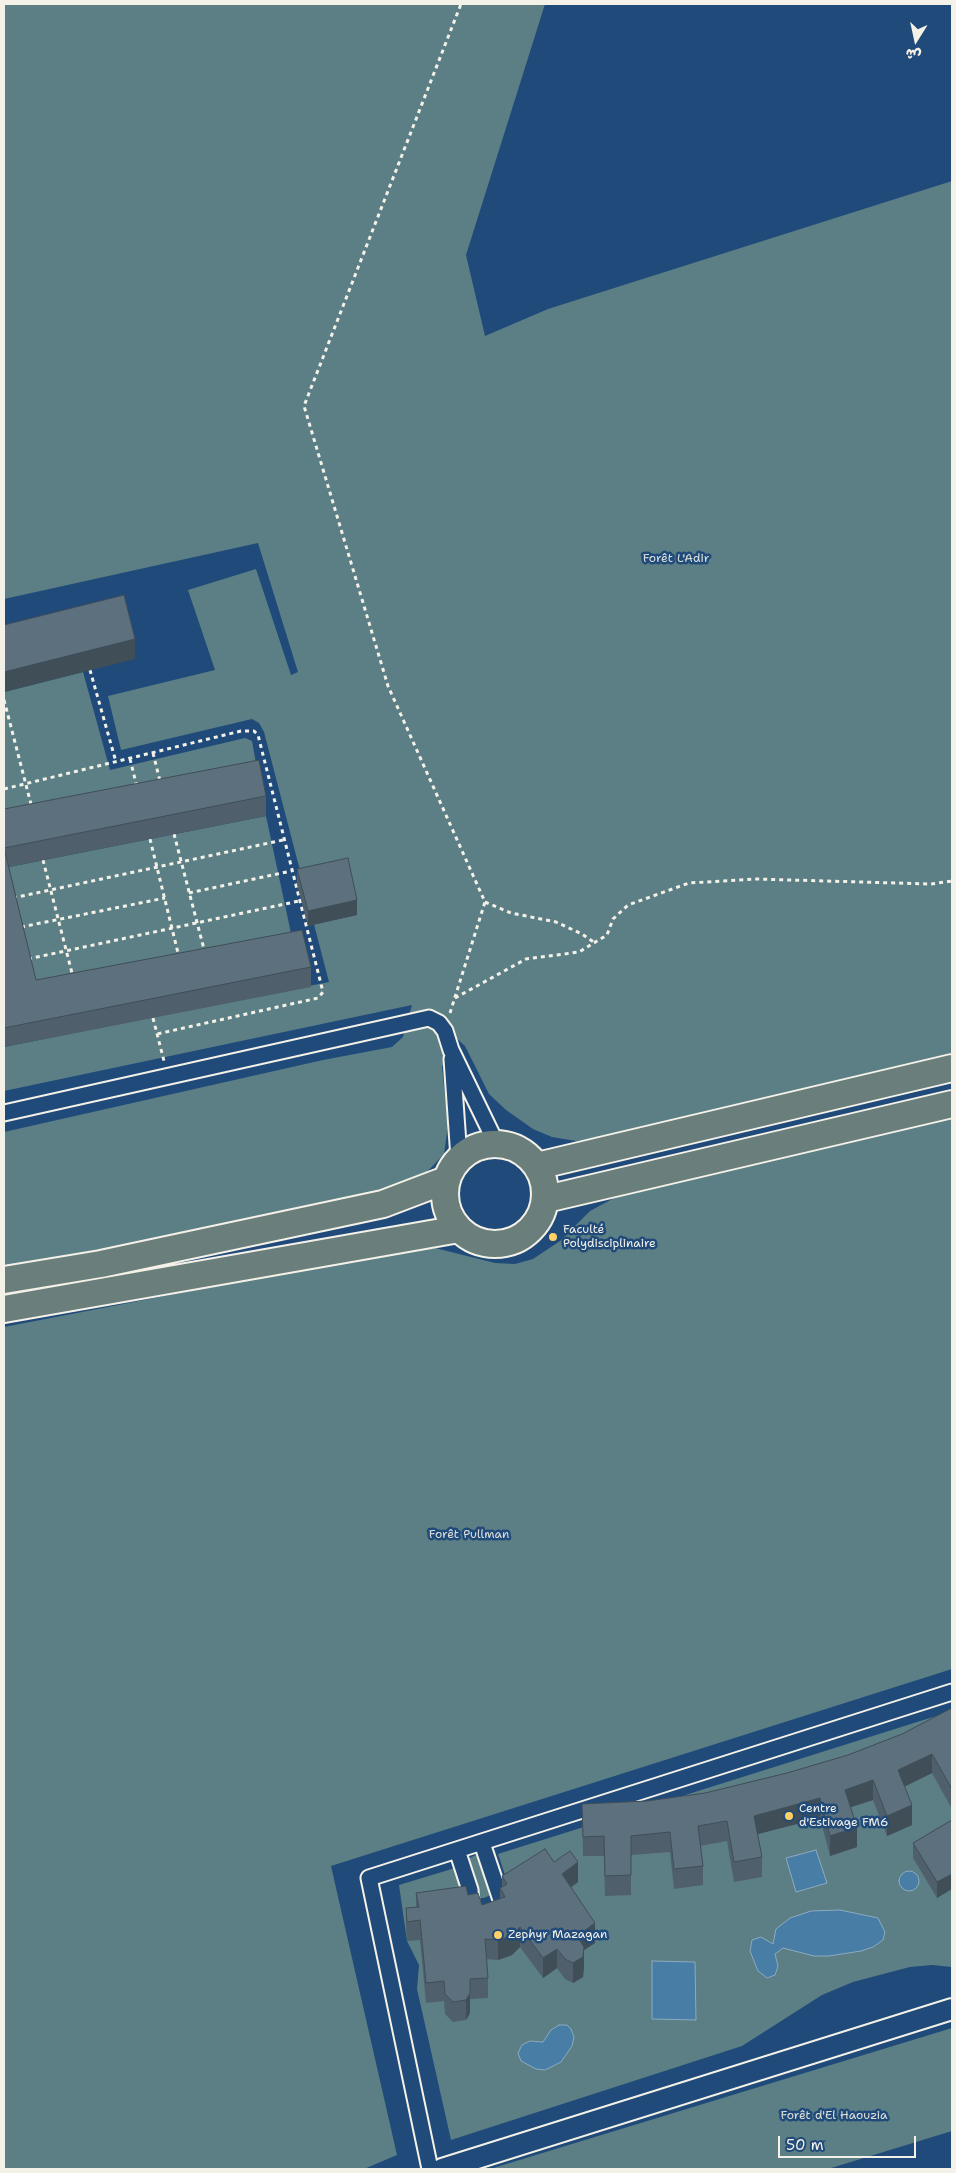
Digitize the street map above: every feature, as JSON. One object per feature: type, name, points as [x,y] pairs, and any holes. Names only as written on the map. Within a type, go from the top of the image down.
[{"type":"highway","points":[[537,1166],[952,1068]]},
{"type":"highway","points":[[546,1199],[952,1104]]},
{"type":"highway","points":[[496,1143],[512,1146],[526,1154],[537,1166],[544,1182],[546,1199],[540,1217],[528,1232],[512,1241],[493,1244],[474,1240],[459,1229],[449,1214],[444,1197],[446,1180],[459,1158],[476,1147],[496,1143]]},
{"type":"highway","points":[[4,1280],[101,1264],[383,1204],[446,1180]]},
{"type":"highway","points":[[4,1309],[459,1229]]},
{"type":"street","points":[[4,1113],[429,1018],[439,1023],[445,1032],[451,1050],[496,1143]]},
{"type":"street","points":[[451,1050],[459,1158]]},
{"type":"street","points":[[430,2169],[369,1878],[952,1692]]},
{"type":"street","points":[[457,1850],[472,1908],[493,1899],[501,1901],[482,1843]]},
{"type":"street","points":[[442,2169],[952,2009]]},
{"type":"path","points":[[445,1032],[484,902],[388,686],[304,406],[461,4]]},
{"type":"path","points":[[90,670],[116,762]]},
{"type":"path","points":[[4,700],[33,812]]},
{"type":"path","points":[[4,789],[241,731],[254,731],[258,735],[298,901],[323,992],[318,998],[157,1034]]},
{"type":"path","points":[[153,753],[161,785],[153,786]]},
{"type":"path","points":[[130,758],[138,790],[146,788]]},
{"type":"path","points":[[256,764],[265,762]]},
{"type":"path","points":[[174,834],[207,959]]},
{"type":"path","points":[[150,839],[180,964]]},
{"type":"path","points":[[12,898],[283,840]]},
{"type":"path","points":[[42,860],[75,984]]},
{"type":"path","points":[[189,893],[291,870]]},
{"type":"path","points":[[455,998],[480,986],[526,959],[579,952],[607,935],[613,919],[628,905],[689,883],[755,879],[930,884],[952,881]]},
{"type":"path","points":[[19,927],[165,898]]},
{"type":"path","points":[[26,959],[298,901]]},
{"type":"path","points":[[484,902],[511,913],[556,922],[582,934],[595,943]]},
{"type":"path","points":[[153,1018],[167,1076]]},
{"type":"green space","name":"Forêt L'Adir","points":[[4,4],[545,4],[466,255],[485,336],[548,309],[952,181],[952,1057],[615,1135],[576,1141],[552,1137],[533,1129],[506,1110],[489,1094],[465,1046],[455,1037],[442,1067],[448,1125],[444,1154],[426,1173],[398,1187],[56,1259],[4,1266],[4,1132],[323,1060],[392,1047],[403,1037],[412,1005],[4,1091],[4,1047],[329,982],[264,732],[259,723],[252,719],[121,750],[108,696],[215,670],[188,590],[256,569],[291,675],[298,672],[258,543],[4,599]]},
{"type":"green space","points":[[83,672],[110,770],[245,738],[252,741],[259,780],[4,829],[4,692]]},
{"type":"green space","points":[[266,816],[295,952],[36,1000],[4,868]]},
{"type":"green space","name":"Forêt Pullman","points":[[952,1117],[952,1669],[331,1866],[397,2155],[364,2169],[4,2169],[4,1327],[388,1253],[435,1248],[495,1263],[515,1264],[533,1259],[560,1241],[590,1211],[614,1198],[656,1186]]},
{"type":"green space","points":[[952,1711],[952,1967],[932,1965],[910,1967],[853,1982],[822,1995],[742,2046],[451,2140],[417,1989],[419,1965],[407,1941],[399,1885],[455,1868],[478,1913],[510,1890],[498,1854]]},
{"type":"green space","points":[[476,1855],[480,1856],[493,1891],[491,1895],[484,1898],[478,1898],[467,1859]]},
{"type":"green space","name":"Forêt d'El Haouzia","points":[[952,2028],[952,2131],[828,2169],[490,2169]]},
{"type":"water","points":[[816,1850],[827,1883],[796,1892],[786,1858]]},
{"type":"water","points":[[905,1871],[913,1871],[919,1877],[919,1885],[913,1891],[905,1891],[899,1885],[899,1877]]},
{"type":"water","points":[[840,1910],[878,1918],[885,1932],[883,1940],[873,1947],[861,1951],[829,1956],[814,1956],[783,1948],[775,1954],[778,1966],[775,1975],[767,1978],[758,1971],[750,1951],[752,1940],[761,1937],[773,1944],[776,1929],[790,1918],[811,1911]]},
{"type":"water","points":[[652,1961],[695,1962],[696,2020],[652,2019]]},
{"type":"water","points":[[559,2025],[567,2025],[574,2037],[572,2046],[561,2062],[545,2070],[536,2069],[521,2061],[518,2053],[522,2045],[530,2041],[543,2042],[551,2030]]},
{"type":"building","points":[[124,595],[135,639],[4,672],[4,625]]},
{"type":"building","points":[[259,760],[266,796],[4,848],[4,809]]},
{"type":"building","points":[[4,848],[36,980],[302,930],[311,967],[4,1028]]},
{"type":"building","points":[[348,858],[357,900],[308,911],[297,869]]},
{"type":"building","points":[[952,1708],[952,1789],[932,1754],[898,1770],[912,1805],[887,1816],[873,1780],[845,1790],[857,1827],[830,1836],[820,1798],[754,1816],[762,1857],[734,1862],[727,1821],[698,1826],[703,1866],[674,1869],[670,1832],[631,1836],[631,1875],[605,1876],[604,1836],[583,1837],[582,1804],[647,1801],[705,1793],[787,1773],[848,1755],[902,1734]]},
{"type":"building","points":[[952,1820],[952,1874],[937,1882],[913,1843]]},
{"type":"building","points":[[545,1849],[554,1862],[570,1851],[578,1862],[562,1874],[595,1923],[577,1936],[584,1947],[583,1957],[573,1963],[565,1959],[557,1949],[543,1958],[520,1927],[512,1936],[498,1940],[485,1939],[488,1978],[470,1979],[470,1993],[466,2000],[453,2002],[445,1994],[444,1981],[426,1983],[420,1920],[407,1922],[406,1908],[419,1907],[416,1893],[466,1886],[468,1895],[478,1893],[482,1905],[505,1897],[500,1888],[507,1884],[502,1876]]},
{"type":"place","name":"Faculté Polydisciplinaire","points":[[553,1237]]},
{"type":"place","name":"Centre d'Estivage FM6","points":[[789,1816]]},
{"type":"place","name":"Zephyr Mazagan","points":[[498,1935]]}]
